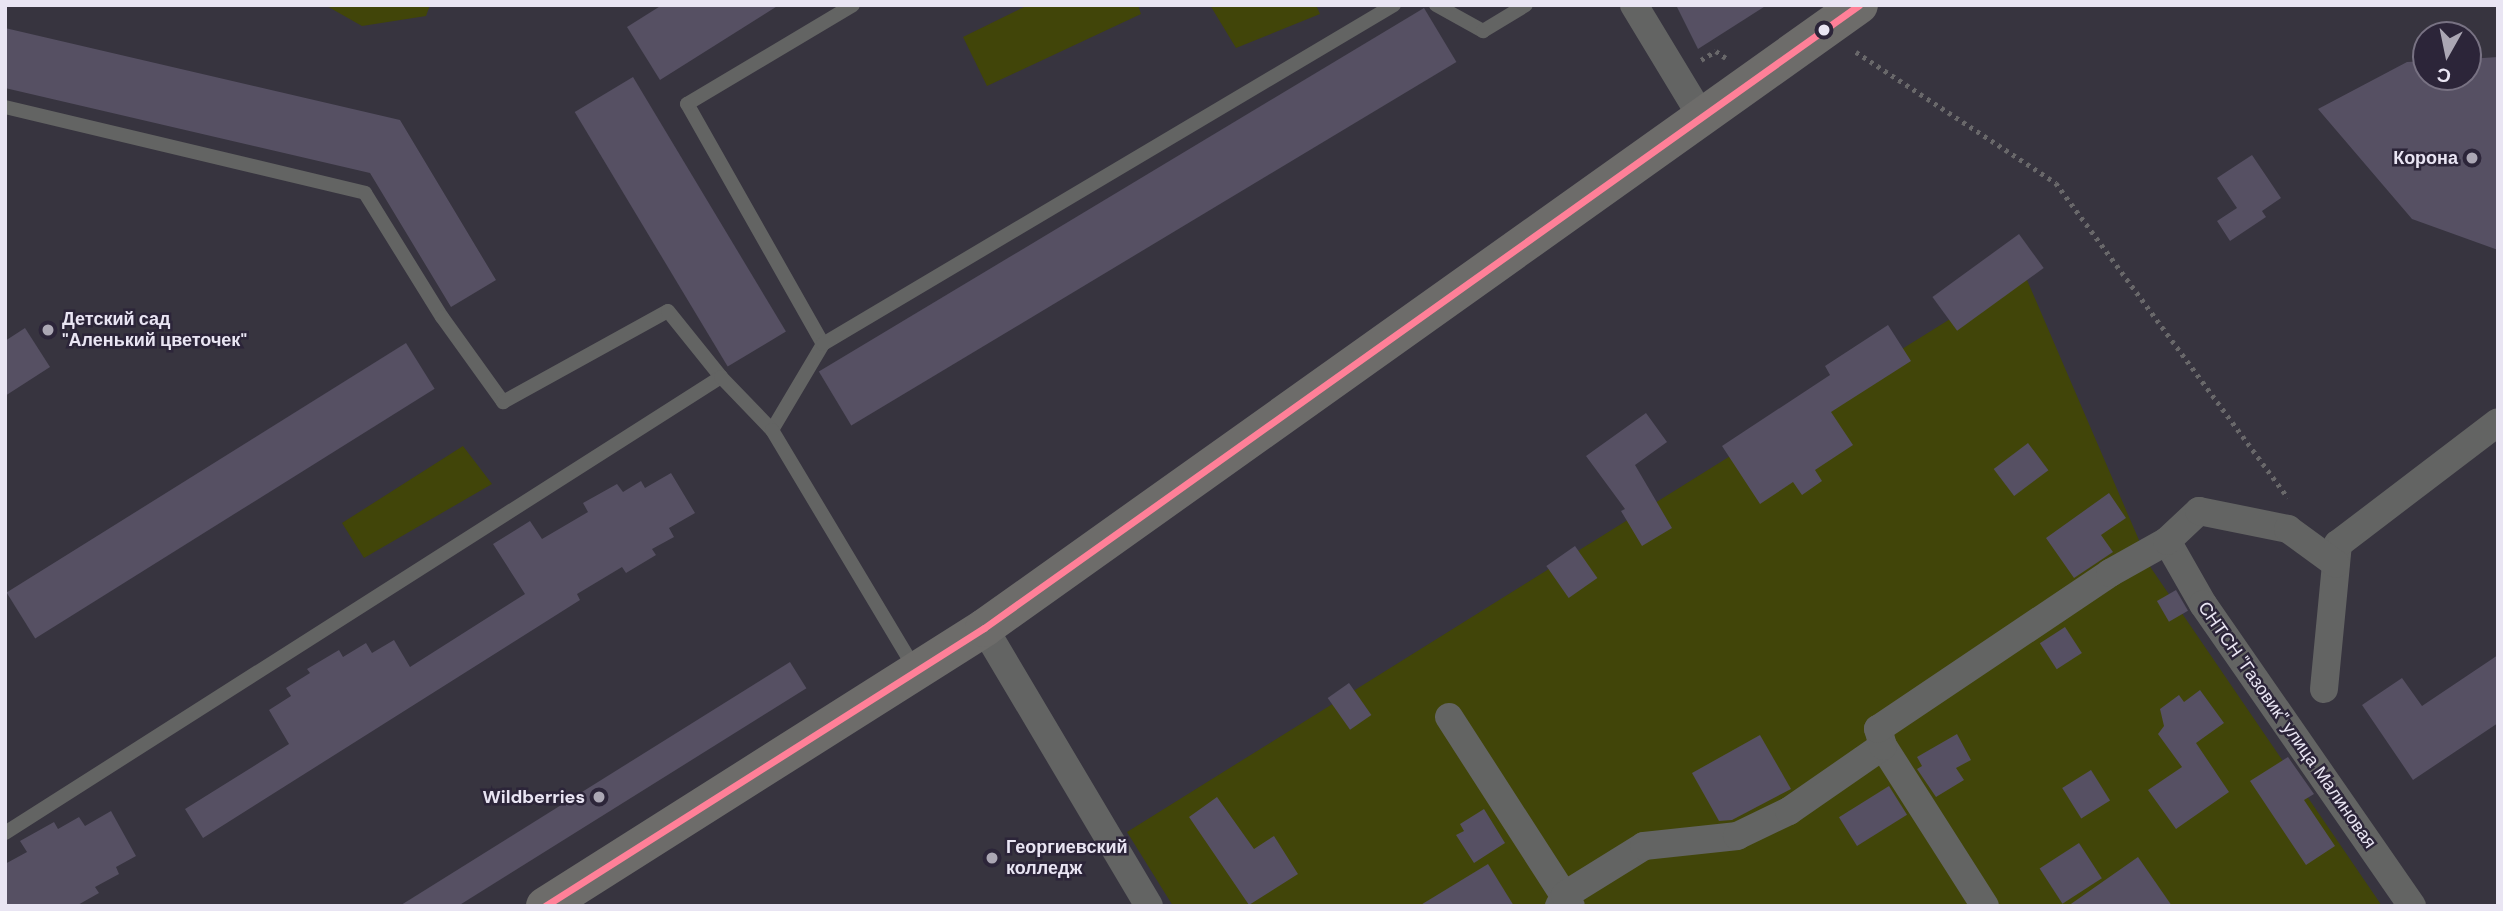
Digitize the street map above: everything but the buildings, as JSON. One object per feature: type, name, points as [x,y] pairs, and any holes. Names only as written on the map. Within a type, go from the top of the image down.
[{"type":"main road","points":[[545,906],[984,628],[1700,114],[1859,5]]},
{"type":"street","points":[[1634,5],[1700,114]]},
{"type":"street","points":[[2324,689],[2338,544],[2498,422]]},
{"type":"street","points":[[1985,906],[1883,746],[1878,729],[2110,573],[2167,541],[2199,512],[2288,529],[2336,564]]},
{"type":"street","name":"СНТСН \"Газовик\" улица Малиновая","points":[[2167,541],[2203,604],[2412,906]]},
{"type":"street","points":[[984,628],[1149,906]]},
{"type":"street","points":[[1448,717],[1565,902],[1644,846],[1737,836],[1789,811],[1883,746]]},
{"type":"lane","points":[[823,345],[687,104],[853,5]]},
{"type":"lane","points":[[772,430],[823,345],[1394,5]]},
{"type":"lane","points":[[1436,5],[1483,31],[1526,5]]},
{"type":"lane","points":[[5,107],[365,194],[442,317],[503,402],[668,311],[720,377],[772,430],[917,672]]},
{"type":"lane","points":[[5,833],[720,377]]},
{"type":"path","points":[[1857,51],[2056,183],[2295,508]]},
{"type":"green space","points":[[325,5],[430,5],[426,16],[362,26]]},
{"type":"green space","points":[[1028,5],[1138,5],[1141,14],[987,86],[963,37]]},
{"type":"green space","points":[[1210,5],[1316,5],[1320,14],[1236,48]]},
{"type":"green space","points":[[2024,273],[2151,568],[2382,906],[1173,906],[1127,832]]},
{"type":"green space","points":[[463,446],[492,484],[364,558],[342,523]]},
{"type":"transit line","points":[[545,906],[984,628],[1859,5]]},
{"type":"place","name":"Корона","points":[[2472,158]]},
{"type":"place","name":"Детский сад \"Аленький цветочек\"","points":[[48,330]]},
{"type":"place","name":"Wildberries","points":[[599,797]]},
{"type":"place","name":"Георгиевский колледж","points":[[992,858]]}]
